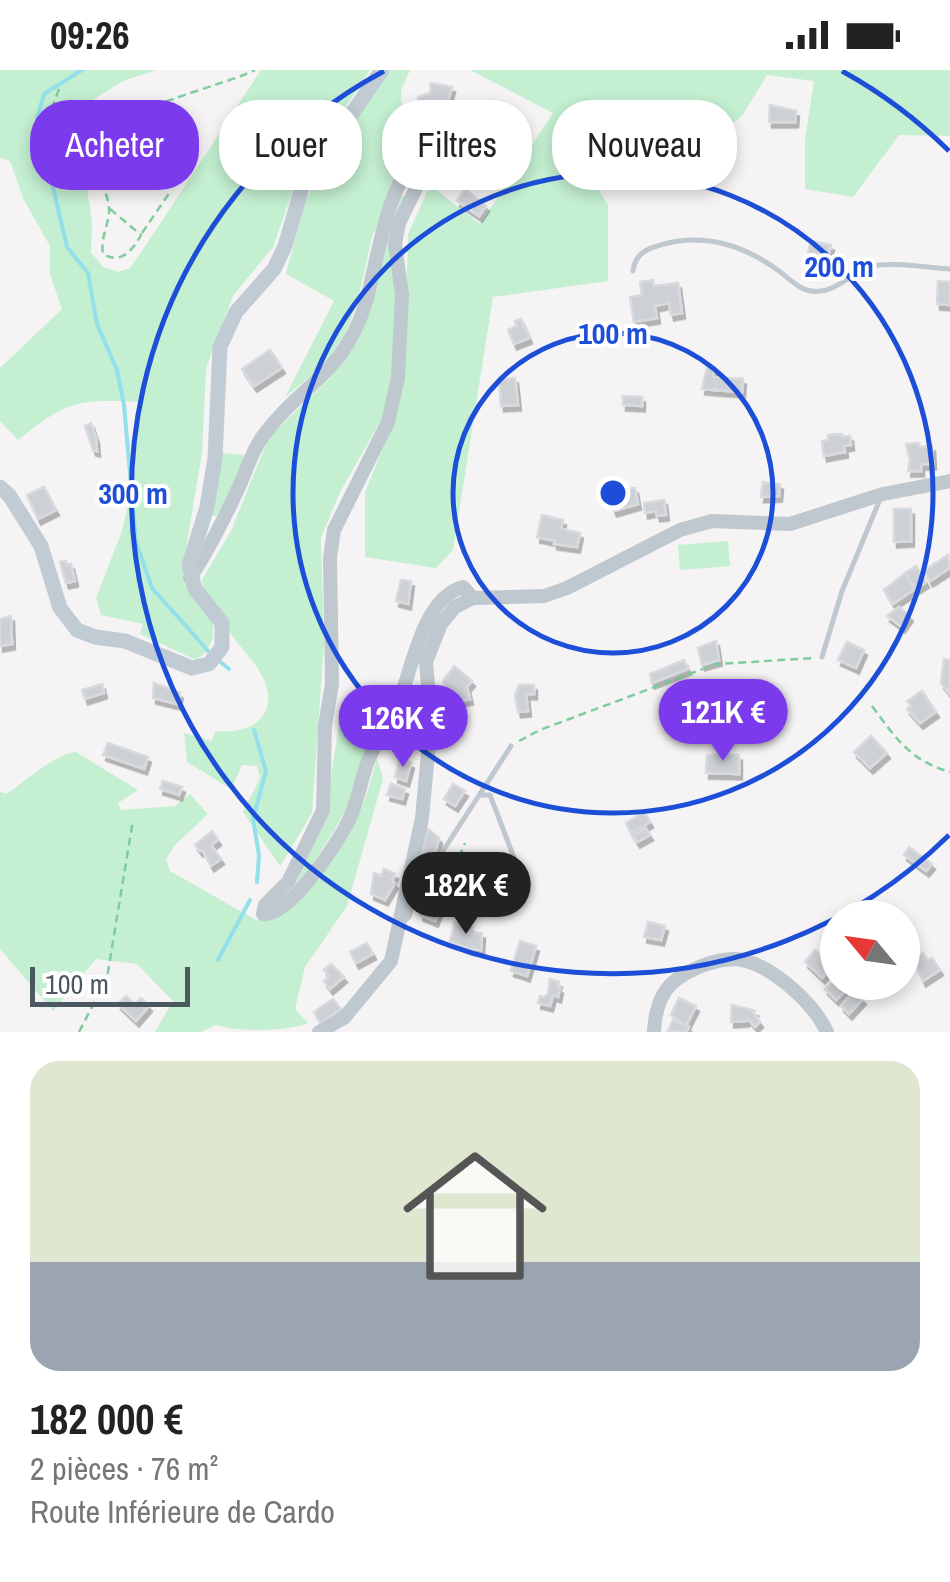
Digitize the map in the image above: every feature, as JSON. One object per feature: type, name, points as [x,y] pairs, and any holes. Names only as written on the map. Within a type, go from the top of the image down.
[{"type":"main road","points":[[0,487],[10,496],[41,546],[60,608],[77,630],[95,638],[125,641],[192,668],[209,664],[222,647],[222,624],[190,578],[189,565],[207,507],[215,458],[220,347],[236,312],[274,268],[285,246],[303,184],[382,70]]},
{"type":"street","points":[[190,578],[207,553],[262,436],[333,367],[352,338],[365,305],[384,220],[415,162],[423,168],[422,176],[399,222],[394,244],[402,295],[398,378],[388,422],[334,530],[330,558],[332,684],[325,725],[323,810],[288,882],[265,906],[263,914],[278,912],[306,884],[348,821],[369,759],[399,701],[422,631],[454,590],[463,587],[473,598]]},
{"type":"street","points":[[319,1032],[344,1018],[391,961],[422,818],[431,721],[426,662],[441,624],[455,607],[473,598],[544,596],[598,574],[680,530],[712,521],[790,524],[882,494],[950,482]]},
{"type":"street","points":[[654,1032],[660,1002],[668,986],[683,972],[720,960],[741,959],[762,966],[792,991],[816,1012],[827,1032]]},
{"type":"lane","points":[[633,271],[634,261],[642,252],[680,240],[701,239],[741,248],[814,292],[828,290],[876,265],[950,269]]},
{"type":"lane","points":[[822,657],[842,592],[882,494]]},
{"type":"lane","points":[[400,924],[410,917],[417,891],[511,746]]},
{"type":"lane","points":[[479,796],[486,792],[490,795],[516,863],[508,885]]},
{"type":"path","points":[[169,100],[254,70]]},
{"type":"path","points":[[55,100],[59,89]]},
{"type":"path","points":[[104,190],[110,209],[141,234]]},
{"type":"path","points":[[110,209],[103,230],[102,254],[110,258],[127,254],[170,192]]},
{"type":"path","points":[[511,746],[540,730],[716,664],[822,657]]},
{"type":"path","points":[[872,706],[902,746],[920,762],[950,772]]},
{"type":"path","points":[[79,1032],[107,978],[133,820]]},
{"type":"path","points":[[459,857],[464,843]]},
{"type":"path","points":[[425,879],[440,887],[447,881]]},
{"type":"green space","points":[[0,70],[156,70],[123,81],[93,100],[30,100],[30,190],[87,190],[91,252],[103,267],[118,272],[130,268],[182,190],[199,190],[199,164],[219,133],[219,190],[293,190],[273,247],[233,296],[206,368],[202,453],[184,560],[185,583],[213,622],[213,638],[206,652],[196,660],[140,634],[143,624],[101,615],[96,598],[122,531],[134,480],[139,402],[74,405],[49,417],[18,440],[0,421],[0,368],[62,309],[50,274],[50,246],[23,198],[10,161],[0,158]]},
{"type":"green space","points":[[261,70],[370,70],[350,100],[241,100]]},
{"type":"green space","points":[[390,70],[410,70],[401,90],[402,100],[382,100],[382,190],[393,190],[372,237],[357,304],[344,337],[324,365],[285,397],[334,301],[286,274],[305,202],[311,190],[362,190],[362,109]]},
{"type":"green space","points":[[470,70],[950,70],[950,136],[899,135],[853,197],[805,189],[805,140],[814,81],[767,75],[737,120],[737,100],[552,100],[552,112]]},
{"type":"green space","points":[[552,115],[552,190],[599,190],[608,205],[608,281],[493,297],[453,550],[436,568],[365,557],[365,492],[395,419],[404,370],[408,234],[428,190],[436,190],[480,224],[502,190],[532,190],[532,145]]},
{"type":"green space","points":[[402,195],[405,197],[391,233],[390,260],[397,290],[386,411],[339,494],[321,538],[324,643],[312,813],[280,866],[243,812],[260,778],[257,766],[242,765],[231,789],[187,762],[184,733],[211,741],[216,731],[247,727],[263,716],[268,697],[260,671],[227,628],[202,580],[231,531],[269,437],[329,379],[355,344],[387,222]]},
{"type":"green space","points":[[221,453],[244,455],[238,477],[216,517],[211,514]]},
{"type":"green space","points":[[728,541],[730,566],[680,570],[678,545]]},
{"type":"green space","points":[[340,717],[366,721],[365,762],[347,808],[297,887],[293,884],[324,823]]},
{"type":"green space","points":[[76,752],[138,790],[118,803],[121,810],[175,806],[190,794],[208,814],[175,845],[166,859],[170,871],[256,920],[285,907],[331,859],[360,811],[377,758],[383,779],[347,906],[305,967],[295,1009],[308,1023],[274,1029],[216,1025],[201,1032],[155,1032],[173,1001],[137,964],[96,959],[53,1011],[0,949],[0,792],[6,794],[50,763]]},
{"type":"building","points":[[431,83],[452,87],[448,100],[418,100],[430,93]]},
{"type":"building","points":[[770,105],[796,111],[795,122],[769,122]]},
{"type":"building","points":[[466,190],[486,206],[479,216],[457,201]]},
{"type":"building","points":[[811,241],[831,245],[828,257],[808,253]]},
{"type":"building","points":[[653,280],[654,286],[678,283],[682,313],[671,315],[669,303],[655,306],[657,318],[634,322],[630,297],[642,295],[640,282]]},
{"type":"building","points":[[938,281],[950,282],[950,305],[937,304]]},
{"type":"building","points":[[521,319],[529,338],[514,344],[508,330]]},
{"type":"building","points":[[270,350],[282,368],[254,386],[242,369]]},
{"type":"building","points":[[707,368],[714,368],[713,377],[743,379],[742,392],[715,390],[716,387],[702,389]]},
{"type":"building","points":[[515,378],[518,405],[501,406],[499,380]]},
{"type":"building","points":[[623,396],[642,397],[642,406],[623,405]]},
{"type":"building","points":[[91,423],[97,451],[93,450],[85,426]]},
{"type":"building","points":[[828,435],[850,436],[851,445],[844,446],[845,452],[824,456],[822,441],[829,440]]},
{"type":"building","points":[[919,443],[919,447],[932,446],[933,464],[921,464],[921,471],[908,471],[906,444]]},
{"type":"building","points":[[763,482],[780,484],[779,496],[761,497]]},
{"type":"building","points":[[44,487],[56,510],[38,519],[27,495]]},
{"type":"building","points":[[635,488],[638,504],[614,511],[605,493]]},
{"type":"building","points":[[664,500],[666,515],[657,516],[656,511],[645,513],[644,503]]},
{"type":"building","points":[[894,509],[911,509],[911,541],[894,542]]},
{"type":"building","points":[[542,515],[563,520],[561,529],[580,533],[577,547],[537,537]]},
{"type":"building","points":[[948,555],[950,568],[930,581],[924,571]]},
{"type":"building","points":[[60,562],[71,564],[75,581],[66,583]]},
{"type":"building","points":[[916,566],[926,582],[915,589],[905,573]]},
{"type":"building","points":[[905,573],[915,589],[893,604],[884,590]]},
{"type":"building","points":[[401,580],[411,581],[408,604],[396,601]]},
{"type":"building","points":[[899,607],[910,616],[902,627],[887,616]]},
{"type":"building","points":[[11,616],[12,644],[0,646],[0,619]]},
{"type":"building","points":[[716,641],[719,660],[702,665],[698,648]]},
{"type":"building","points":[[847,642],[864,650],[856,668],[838,660]]},
{"type":"building","points":[[944,659],[950,660],[950,694],[941,683]]},
{"type":"building","points":[[684,660],[688,669],[652,683],[650,674]]},
{"type":"building","points":[[454,666],[472,681],[467,687],[470,699],[452,703],[443,681]]},
{"type":"building","points":[[154,683],[180,693],[177,704],[153,698]]},
{"type":"building","points":[[102,684],[104,693],[85,699],[82,690]]},
{"type":"building","points":[[519,685],[534,685],[534,694],[526,694],[528,711],[518,712],[515,695]]},
{"type":"building","points":[[922,691],[936,712],[920,723],[907,709],[911,706],[907,701]]},
{"type":"building","points":[[871,736],[887,753],[870,768],[854,752]]},
{"type":"building","points":[[108,743],[148,757],[144,769],[103,755]]},
{"type":"building","points":[[707,755],[739,755],[739,774],[706,773]]},
{"type":"building","points":[[400,759],[411,763],[406,781],[395,777]]},
{"type":"building","points":[[163,781],[182,787],[179,795],[160,789]]},
{"type":"building","points":[[391,784],[405,789],[402,799],[387,795]]},
{"type":"building","points":[[453,784],[465,791],[455,806],[444,799]]},
{"type":"building","points":[[644,812],[650,822],[644,826],[650,835],[637,842],[633,836],[643,830],[641,827],[631,833],[626,823]]},
{"type":"building","points":[[428,829],[439,838],[434,858],[421,854]]},
{"type":"building","points":[[212,831],[218,840],[211,845],[221,859],[211,866],[202,849],[195,845]]},
{"type":"building","points":[[909,847],[932,864],[926,871],[904,855]]},
{"type":"building","points":[[384,869],[395,874],[395,883],[385,900],[371,894],[374,873],[381,876]]},
{"type":"building","points":[[456,873],[465,878],[456,894],[448,889]]},
{"type":"building","points":[[428,892],[444,898],[435,921],[420,915]]},
{"type":"building","points":[[455,922],[472,927],[470,933],[482,933],[481,950],[450,941]]},
{"type":"building","points":[[648,922],[665,926],[661,940],[644,937]]},
{"type":"building","points":[[520,941],[536,946],[527,976],[511,971]]},
{"type":"building","points":[[367,943],[373,954],[356,963],[350,952]]},
{"type":"building","points":[[815,950],[820,955],[820,976],[805,962]]},
{"type":"building","points":[[920,955],[932,958],[940,970],[923,981],[920,975]]},
{"type":"building","points":[[331,964],[344,977],[330,989],[324,981],[329,976],[324,970]]},
{"type":"building","points":[[550,979],[559,982],[560,988],[550,1006],[538,1003],[540,996],[548,994]]},
{"type":"building","points":[[126,996],[135,1004],[141,998],[149,1006],[136,1021],[118,1004]]},
{"type":"building","points":[[679,998],[696,1006],[686,1026],[671,1015]]},
{"type":"building","points":[[333,999],[341,1009],[321,1023],[314,1012]]},
{"type":"building","points":[[846,1000],[862,1000],[849,1014],[841,1006]]},
{"type":"building","points":[[732,1005],[755,1011],[760,1022],[755,1027],[747,1018],[731,1022]]},
{"type":"building","points":[[673,1020],[689,1027],[686,1032],[668,1031]]},
{"type":"waterway","points":[[82,70],[44,94],[37,119],[67,247],[88,273],[97,324],[117,370],[124,405],[136,542],[152,588],[210,653]]},
{"type":"waterway","points":[[217,659],[229,669]]},
{"type":"waterway","points":[[254,730],[266,771],[253,819],[259,855],[257,882]]},
{"type":"waterway","points":[[218,960],[250,900]]}]
